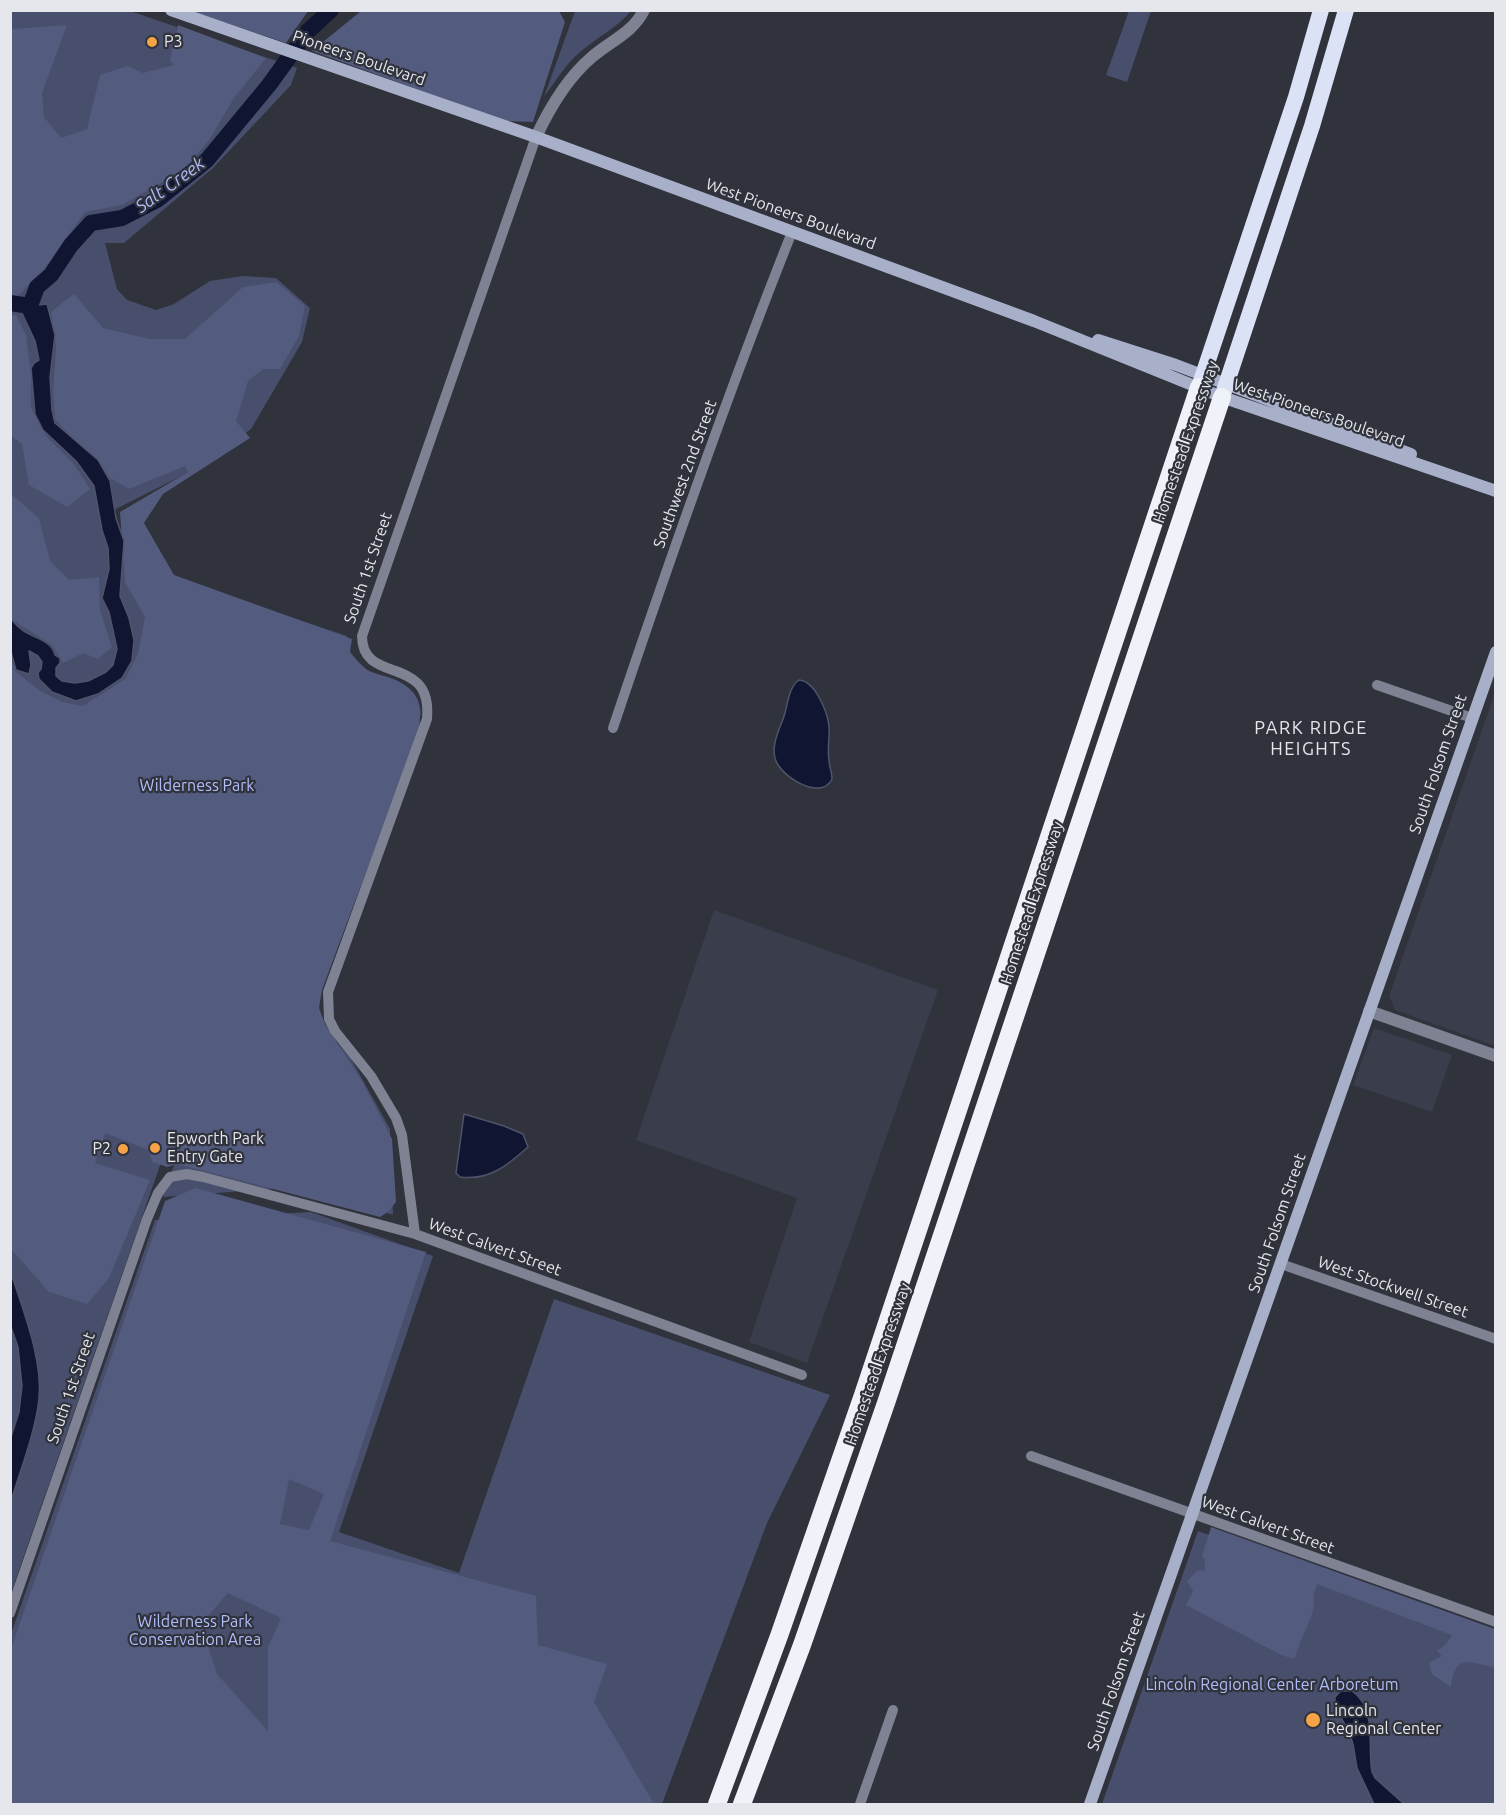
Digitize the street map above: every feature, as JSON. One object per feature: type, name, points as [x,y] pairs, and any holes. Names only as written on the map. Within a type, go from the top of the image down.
[{"type":"highway","name":"Homestead Expressway","points":[[717,1804],[779,1636],[867,1383],[1296,97],[1321,10]]},
{"type":"highway","name":"Homestead Expressway","points":[[742,1804],[802,1645],[886,1403],[1312,126],[1347,10]]},
{"type":"main road","name":"Pioneers Boulevard","points":[[171,10],[536,137]]},
{"type":"main road","name":"West Pioneers Boulevard","points":[[536,137],[1496,489]]},
{"type":"main road","name":"South Folsom Street","points":[[1090,1804],[1496,652]]},
{"type":"street","name":"South 1st Street","points":[[415,1234],[402,1135],[396,1118],[370,1077],[335,1031],[329,1019],[327,1004],[328,992],[428,719],[427,700],[418,683],[402,672],[372,661],[362,647],[362,636],[536,137],[547,113],[575,74],[592,56],[633,27],[644,10]]},
{"type":"street","name":"Southwest 2nd Street","points":[[613,728],[659,589],[746,347],[792,232]]},
{"type":"street","points":[[1377,685],[1472,718]]},
{"type":"street","points":[[1369,1011],[1496,1056]]},
{"type":"street","name":"West Calvert Street","points":[[170,1177],[187,1174],[203,1177],[415,1234],[802,1375]]},
{"type":"street","name":"South 1st Street","points":[[10,1613],[147,1219],[158,1193],[170,1177]]},
{"type":"street","name":"West Stockwell Street","points":[[1281,1264],[1496,1339]]},
{"type":"street","name":"West Calvert Street","points":[[1031,1455],[1496,1622]]},
{"type":"street","points":[[860,1804],[893,1710]]},
{"type":"shaded area","points":[[47,304],[55,335],[50,377],[55,423],[98,460],[110,481],[116,518],[124,541],[120,596],[129,618],[134,640],[132,661],[122,678],[98,694],[76,701],[52,692],[39,679],[38,673],[42,662],[38,656],[29,651],[31,665],[29,674],[16,670],[11,652],[11,619],[18,627],[46,642],[60,658],[56,676],[62,681],[75,683],[88,681],[106,672],[113,665],[117,649],[109,612],[102,598],[109,569],[108,548],[102,530],[94,486],[76,461],[43,430],[35,414],[31,368],[39,360],[35,341],[21,311],[30,306]]},
{"type":"shaded area","points":[[799,680],[815,691],[823,705],[829,726],[828,756],[832,779],[827,785],[819,788],[801,784],[792,779],[778,765],[775,758],[774,747],[777,735],[791,691]]},
{"type":"shaded area","points":[[1495,693],[1495,1046],[1395,1010],[1389,996]]},
{"type":"shaded area","points":[[714,910],[938,990],[807,1363],[749,1342],[797,1198],[636,1140]]},
{"type":"shaded area","points":[[1374,1028],[1452,1055],[1432,1112],[1353,1085]]},
{"type":"shaded area","points":[[464,1114],[523,1134],[528,1147],[513,1160],[489,1174],[480,1177],[460,1177],[456,1173]]},
{"type":"shaded area","points":[[11,1273],[35,1352],[39,1399],[34,1425],[11,1501],[11,1437],[19,1412],[22,1386],[18,1347],[11,1327]]},
{"type":"shaded area","points":[[1341,1691],[1352,1691],[1360,1699],[1365,1708],[1370,1729],[1372,1772],[1375,1778],[1404,1804],[1374,1804],[1357,1768],[1349,1732],[1335,1706],[1335,1697]]},
{"type":"green space","points":[[11,11],[130,11],[297,68],[291,85],[213,168],[124,243],[105,243],[117,289],[127,300],[156,310],[174,304],[210,281],[242,276],[276,278],[310,308],[302,342],[251,429],[199,467],[112,511],[126,562],[347,636],[339,661],[407,687],[417,699],[421,714],[313,1016],[350,1057],[390,1129],[393,1215],[313,1186],[162,1197],[179,1152],[166,1148],[11,1593]]},
{"type":"green space","points":[[191,11],[308,11],[286,43]]},
{"type":"green space","points":[[361,11],[559,11],[565,22],[533,122],[505,121],[312,51]]},
{"type":"green space","points":[[575,11],[631,11],[574,58],[544,97]]},
{"type":"green space","points":[[1129,11],[1151,11],[1127,82],[1106,75]]},
{"type":"green space","points":[[67,25],[42,93],[44,117],[61,138],[87,129],[100,75],[127,66],[143,73],[174,65],[170,60],[178,25],[266,58],[234,98],[210,139],[179,176],[162,182],[122,205],[85,212],[44,269],[16,298],[11,297],[11,29]]},
{"type":"green space","name":"Wilderness Park","points":[[276,282],[305,306],[299,336],[280,369],[263,369],[248,381],[236,421],[250,438],[163,494],[144,523],[174,575],[352,639],[350,652],[364,667],[406,686],[419,705],[419,732],[322,989],[319,1008],[325,1024],[363,1083],[392,1139],[396,1202],[388,1212],[380,1217],[178,1164],[167,1167],[152,1162],[149,1150],[105,1133],[95,1163],[150,1180],[109,1278],[87,1304],[49,1292],[11,1249],[10,656],[15,671],[39,690],[62,702],[83,706],[125,679],[138,654],[145,617],[125,582],[120,512],[188,472],[185,466],[129,489],[110,478],[55,419],[53,392],[56,347],[51,312],[74,294],[103,328],[150,339],[185,339],[243,287]]},
{"type":"green space","points":[[16,315],[26,335],[31,375],[31,407],[47,437],[73,463],[90,489],[67,507],[29,485],[22,444],[11,436],[10,316]]},
{"type":"green space","points":[[10,493],[39,518],[50,561],[69,580],[99,577],[100,610],[112,647],[98,659],[83,653],[63,663],[52,645],[11,619]]},
{"type":"green space","name":"Wilderness Park Conservation Area","points":[[196,1188],[426,1252],[330,1541],[536,1596],[538,1645],[607,1664],[594,1702],[654,1804],[11,1804],[11,1649],[165,1201]],"holes":[[[289,1479],[324,1494],[309,1530],[280,1524]],[[228,1593],[281,1618],[268,1647],[268,1731],[217,1674],[201,1624]]]},
{"type":"green space","name":"Wilderness Park Conservation Area","points":[[311,1212],[433,1256],[339,1532],[459,1573],[554,1299],[830,1395],[767,1523],[662,1804],[11,1804],[11,1634],[155,1220]]},
{"type":"green space","points":[[1211,1527],[1495,1629],[1495,1668],[1471,1662],[1460,1664],[1453,1676],[1451,1687],[1432,1674],[1429,1663],[1442,1656],[1437,1651],[1452,1635],[1317,1584],[1312,1613],[1294,1659],[1281,1655],[1186,1605],[1193,1591],[1187,1581],[1197,1571],[1205,1570],[1205,1561],[1202,1556]]},
{"type":"green space","name":"Lincoln Regional Center Arboretum","points":[[1198,1531],[1495,1636],[1495,1804],[1102,1804]]},
{"type":"waterway","name":"Salt Creek","points":[[39,325],[30,306],[37,287],[51,275],[71,245],[91,223],[122,218],[157,200],[207,160],[269,85],[308,31],[331,10]]},
{"type":"waterway","points":[[10,303],[30,306]]},
{"type":"place","name":"P3","points":[[152,42]]},
{"type":"place","name":"Epworth Park Entry Gate","points":[[155,1148]]},
{"type":"place","name":"P2","points":[[123,1149]]},
{"type":"place","name":"Lincoln Regional Center","points":[[1313,1720]]},
{"type":"district","name":"PARK RIDGE HEIGHTS","points":[[1311,738]]}]
